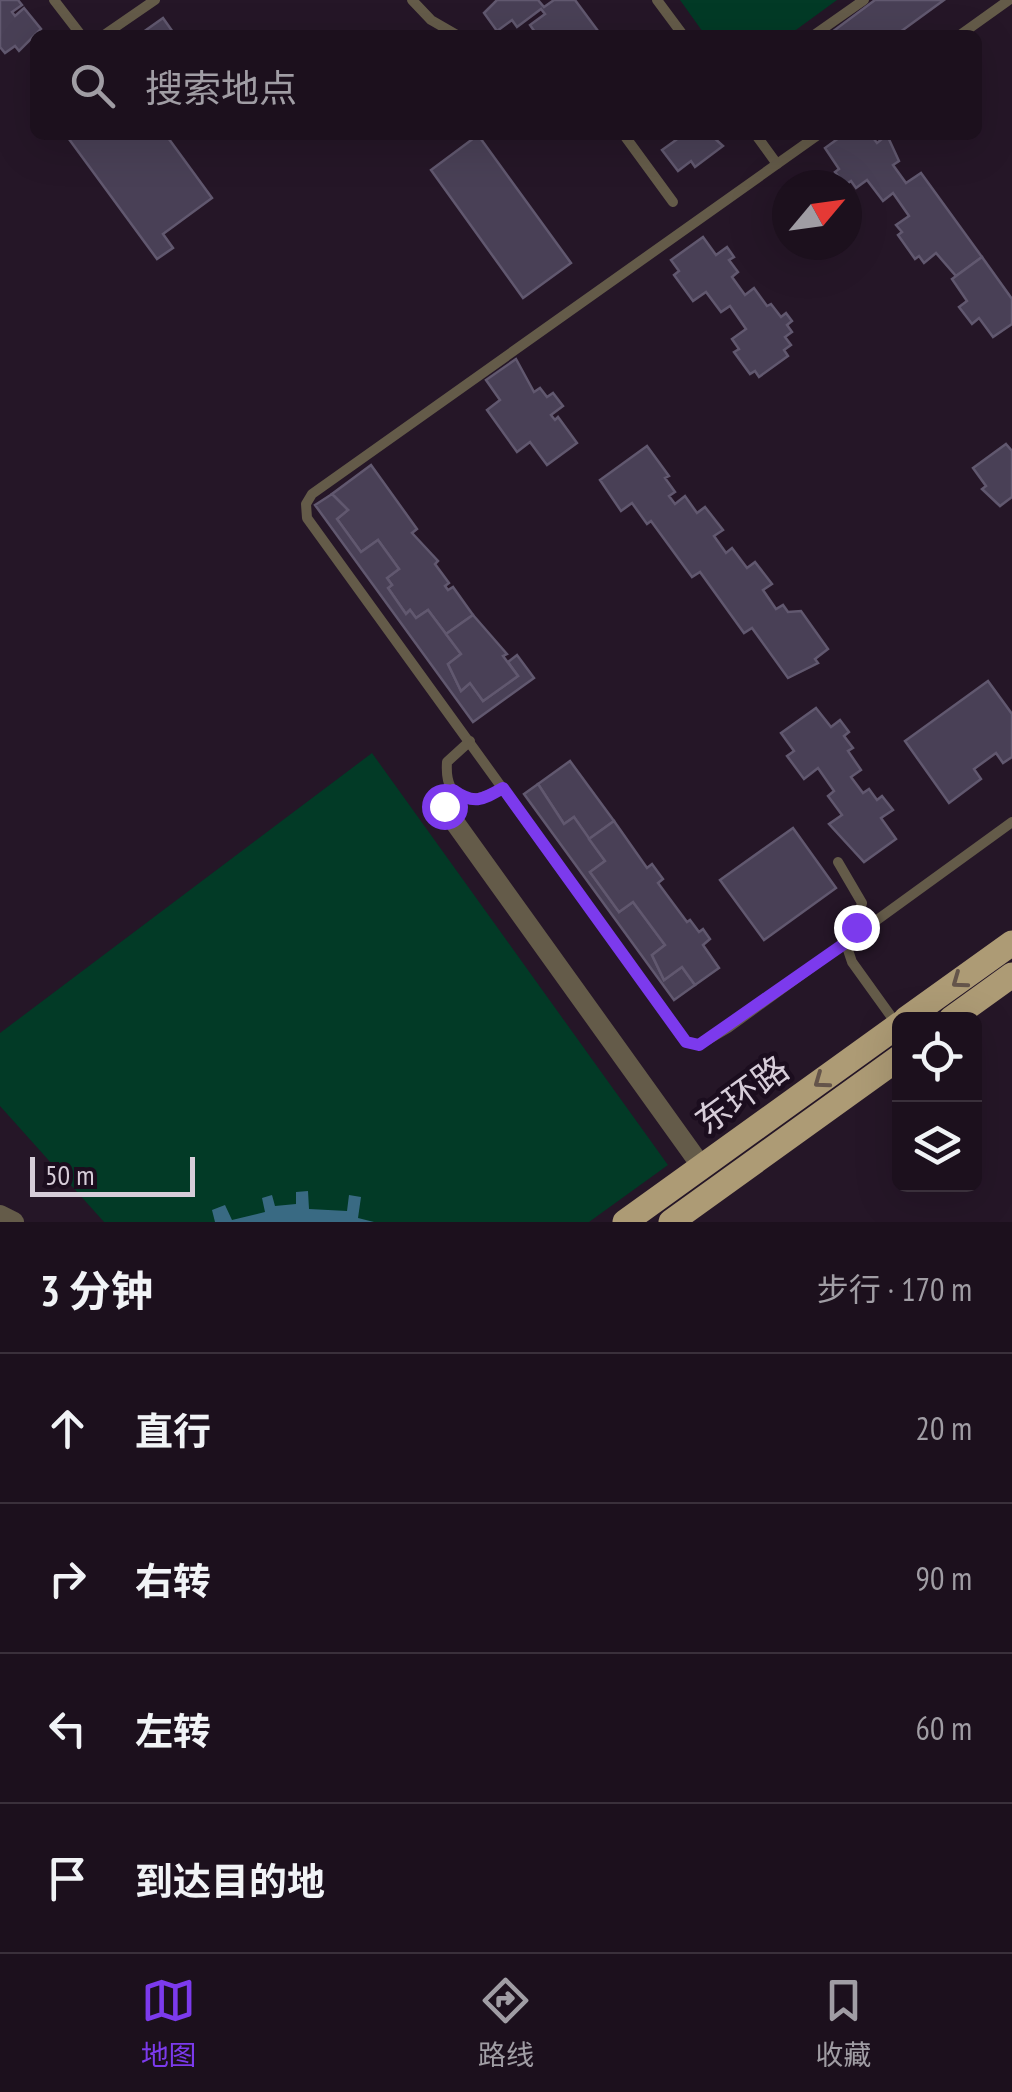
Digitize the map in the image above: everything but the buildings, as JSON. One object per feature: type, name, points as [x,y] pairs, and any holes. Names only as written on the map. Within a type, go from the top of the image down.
[{"type":"main road","name":"东环路","points":[[916,1012],[1012,943]]},
{"type":"main road","points":[[962,1012],[1012,976]]},
{"type":"main road","name":"东环路","points":[[625,1222],[892,1030]]},
{"type":"main road","name":"东环路","points":[[671,1222],[892,1063]]},
{"type":"street","points":[[448,798],[702,1167]]},
{"type":"street","points":[[0,1214],[14,1222]]},
{"type":"lane","points":[[54,0],[78,30]]},
{"type":"lane","points":[[111,30],[155,0]]},
{"type":"lane","points":[[412,0],[431,20],[448,30]]},
{"type":"lane","points":[[657,0],[679,30]]},
{"type":"lane","points":[[821,30],[864,0]]},
{"type":"lane","points":[[967,30],[1009,0]]},
{"type":"lane","points":[[628,140],[673,202]]},
{"type":"lane","points":[[760,140],[777,164]]},
{"type":"lane","points":[[811,140],[312,494],[306,504],[308,518],[686,1042],[699,1045],[728,1028],[1012,822]]},
{"type":"lane","points":[[470,741],[446,762],[448,798],[479,802],[503,788]]},
{"type":"lane","points":[[838,862],[862,903],[851,939],[852,962],[892,1012]]},
{"type":"green space","points":[[680,0],[837,0],[796,30],[701,30]]},
{"type":"green space","points":[[372,753],[668,1165],[589,1222],[104,1222],[0,1106],[0,1033]]},
{"type":"water","points":[[308,1191],[309,1209],[347,1211],[349,1195],[361,1197],[358,1218],[374,1222],[215,1222],[212,1210],[225,1205],[232,1220],[265,1212],[262,1198],[272,1195],[275,1206],[296,1204],[296,1192]]},
{"type":"route","points":[[444,806],[453,790],[468,801],[479,802],[503,788],[686,1042],[699,1045],[728,1028],[851,939],[856,927]]}]
